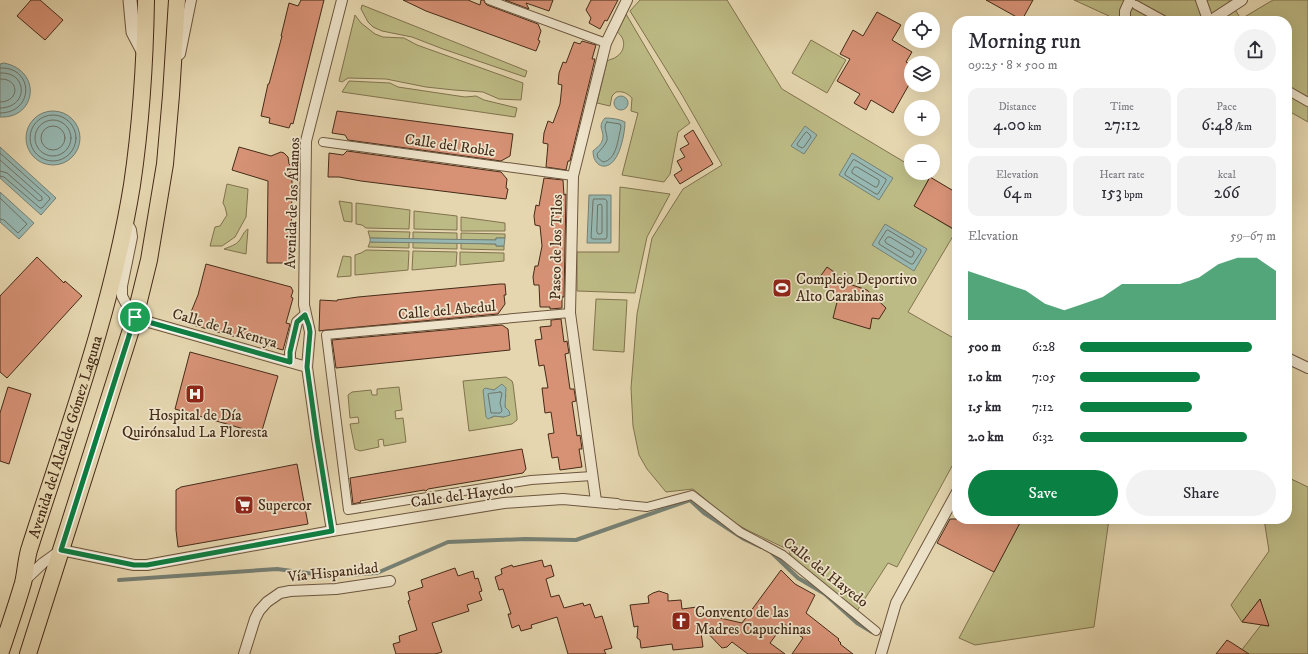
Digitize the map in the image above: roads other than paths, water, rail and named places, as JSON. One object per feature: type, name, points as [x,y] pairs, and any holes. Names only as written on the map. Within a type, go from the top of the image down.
[{"type":"main road","name":"Avenida del Alcalde Gómez Laguna","points":[[0,654],[23,582],[29,550],[85,378],[103,316],[125,219],[132,185],[138,134],[145,55],[146,0]]},
{"type":"main road","name":"Avenida del Alcalde Gómez Laguna","points":[[28,654],[135,317],[149,260],[165,164],[178,0]]},
{"type":"street","points":[[130,0],[133,32],[145,55]]},
{"type":"street","name":"Avenida del Alcalde Gómez Laguna","points":[[171,95],[191,0]]},
{"type":"street","name":"Avenida de los Álamos","points":[[332,531],[307,367],[310,332],[304,305],[306,141],[342,0]]},
{"type":"street","points":[[489,0],[606,43]]},
{"type":"street","name":"Paseo de los Tilos","points":[[596,501],[570,313],[573,176],[606,43],[627,0]]},
{"type":"street","points":[[1201,0],[1206,16]]},
{"type":"street","points":[[1218,16],[1242,0]]},
{"type":"street","points":[[1126,16],[1126,11],[1133,2],[1157,16]]},
{"type":"street","points":[[1292,93],[1308,102]]},
{"type":"street","name":"Calle del Roble","points":[[323,142],[573,176]]},
{"type":"street","points":[[125,219],[131,230],[132,237],[121,291],[125,304],[135,317]]},
{"type":"street","name":"Calle del Abedul","points":[[570,313],[326,335],[348,510],[531,480],[592,476]]},
{"type":"street","points":[[290,362],[290,352],[297,322],[305,315]]},
{"type":"street","name":"Calle de la Kentya","points":[[135,317],[307,367]]},
{"type":"street","points":[[1292,360],[1308,368]]},
{"type":"street","name":"Calle del Hayedo","points":[[61,550],[134,565],[147,565],[332,531],[504,503],[563,499],[647,507],[692,495],[740,532],[783,555],[876,631]]},
{"type":"street","points":[[880,654],[896,603],[952,501]]},
{"type":"street","points":[[23,582],[43,563],[61,550]]},
{"type":"street","name":"Vía Hispanidad","points":[[244,654],[259,610],[280,593],[290,591],[336,589],[390,581]]},
{"type":"water","points":[[4,63],[17,68],[25,75],[29,84],[30,94],[27,103],[21,111],[12,116],[0,117],[0,64]]},
{"type":"water","points":[[618,96],[624,96],[628,100],[628,106],[624,110],[618,110],[614,106],[614,100]]},
{"type":"water","points":[[53,111],[63,113],[72,119],[78,128],[80,138],[78,148],[72,157],[63,163],[53,165],[43,163],[34,157],[28,148],[26,138],[28,128],[34,119],[43,113]]},
{"type":"water","points":[[605,118],[625,122],[622,141],[617,156],[608,165],[601,166],[595,160],[593,151],[602,141],[603,135],[601,124]]},
{"type":"water","points":[[805,126],[817,135],[804,154],[791,146]]},
{"type":"water","points":[[0,147],[56,198],[41,215],[0,178]]},
{"type":"water","points":[[852,153],[893,178],[879,200],[839,175]]},
{"type":"water","points":[[0,192],[34,223],[19,239],[0,222]]},
{"type":"water","points":[[589,195],[611,195],[611,243],[587,243]]},
{"type":"water","points":[[885,224],[927,249],[914,271],[872,245]]},
{"type":"water","points":[[370,238],[496,240],[496,238],[505,238],[504,246],[496,246],[496,244],[370,242]]},
{"type":"water","points":[[502,384],[506,388],[505,407],[509,411],[510,415],[504,417],[494,416],[488,419],[486,417],[483,390],[485,388],[494,390]]},
{"type":"waterway","points":[[119,580],[277,569],[330,576],[377,573],[448,542],[525,539],[576,540],[690,500],[704,513],[744,539],[761,547]]},
{"type":"waterway","points":[[772,553],[798,578],[825,594],[857,623],[872,632]]},
{"type":"place","name":"Complejo Deportivo Alto Carabinas","points":[[782,288]]},
{"type":"place","name":"Hospital de Día Quirónsalud La Floresta","points":[[195,394]]},
{"type":"place","name":"Supercor","points":[[244,505]]},
{"type":"place","name":"Convento de las Madres Capuchinas","points":[[681,621]]}]
